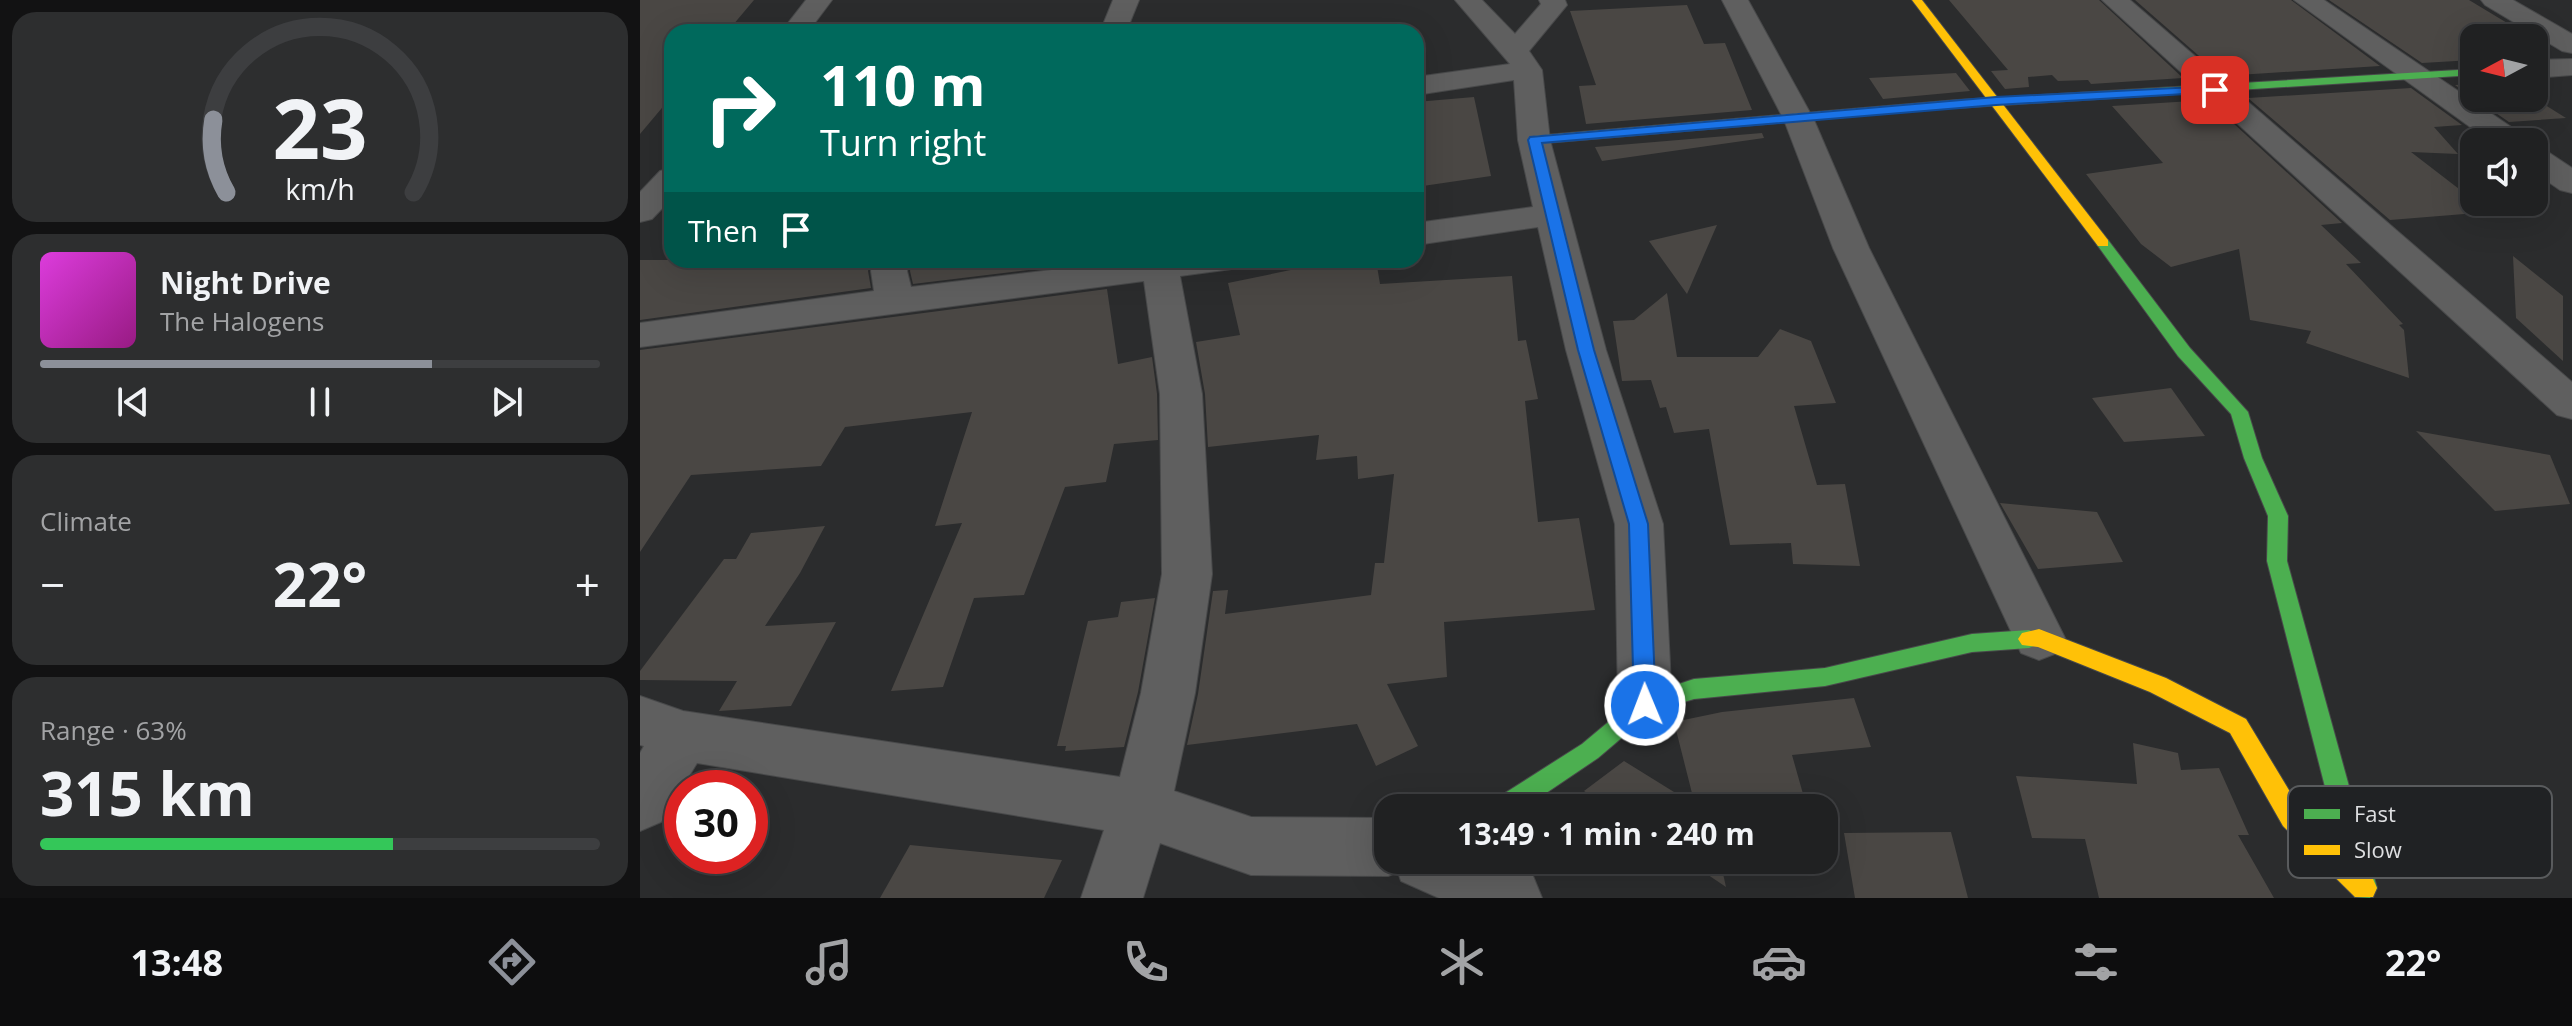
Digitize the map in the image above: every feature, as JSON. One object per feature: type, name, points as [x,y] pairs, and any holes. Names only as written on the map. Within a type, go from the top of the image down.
[{"type":"street","points":[[800,24],[819,0]]},
{"type":"street","points":[[1116,24],[1126,0]]},
{"type":"street","points":[[1468,0],[1521,60],[1534,140],[1586,350],[1639,524],[1645,705]]},
{"type":"street","points":[[1424,84],[1521,60],[1554,5],[1552,0]]},
{"type":"street","points":[[1735,0],[1799,120],[1851,248],[2039,638]]},
{"type":"street","points":[[1917,0],[1939,25],[2184,352],[2239,412],[2253,458],[2278,516],[2277,561],[2338,786]]},
{"type":"street","points":[[2115,0],[2572,405]]},
{"type":"street","points":[[2307,0],[2492,128]]},
{"type":"street","points":[[2494,0],[2572,45]]},
{"type":"street","points":[[2548,68],[2572,67]]},
{"type":"street","points":[[1534,140],[1996,101],[2460,73]]},
{"type":"street","points":[[2548,167],[2572,183]]},
{"type":"street","points":[[640,212],[664,186]]},
{"type":"street","points":[[1424,233],[1552,215]]},
{"type":"street","points":[[890,268],[895,300]]},
{"type":"street","points":[[640,335],[1136,268]]},
{"type":"street","points":[[1112,898],[1141,808],[1168,693],[1187,574],[1181,394],[1160,268]]},
{"type":"street","points":[[1524,794],[1590,751],[1645,705],[1694,689],[1825,677],[1972,643],[2039,638],[2158,685],[2238,726],[2288,811]]},
{"type":"street","points":[[640,803],[662,728],[1141,808],[1251,846],[1374,850]]},
{"type":"street","points":[[1452,874],[1511,898]]},
{"type":"street","points":[[2350,878],[2365,893]]},
{"type":"building","points":[[640,0],[754,0],[734,24],[664,24],[664,106],[640,134]]},
{"type":"building","points":[[1949,0],[2099,0],[2183,78],[2091,84],[2088,80],[2058,81],[2052,75],[2028,77],[2029,87],[2005,89],[1991,71],[2008,70]]},
{"type":"building","points":[[2135,0],[2291,0],[2380,66],[2222,76]]},
{"type":"building","points":[[2329,0],[2469,0],[2509,24],[2460,24],[2460,61],[2422,63]]},
{"type":"building","points":[[1687,5],[1704,44],[1725,43],[1752,110],[1586,124],[1579,86],[1596,85],[1570,11]]},
{"type":"building","points":[[1956,73],[1970,91],[1883,99],[1869,78]]},
{"type":"building","points":[[2411,88],[2462,125],[2434,127],[2458,154],[2411,152],[2460,190],[2460,214],[2390,220],[2248,98]]},
{"type":"building","points":[[1474,97],[1491,176],[1424,186],[1424,101]]},
{"type":"building","points":[[2208,100],[2342,223],[2321,225],[2361,263],[2346,264],[2403,324],[2399,325],[2404,330],[2409,378],[2306,343],[2311,331],[2250,320],[2239,249],[2171,267],[2141,244],[2086,174],[2163,163],[2112,106]]},
{"type":"building","points":[[2548,107],[2566,118],[2509,122],[2494,112],[2548,112]]},
{"type":"building","points":[[1762,133],[1764,138],[1602,161],[1595,147]]},
{"type":"building","points":[[1717,225],[1687,294],[1649,241]]},
{"type":"building","points":[[2513,256],[2563,296],[2563,361],[2516,318]]},
{"type":"building","points":[[640,260],[664,260],[664,268],[869,268],[871,288],[640,320]]},
{"type":"building","points":[[911,268],[1045,268],[913,284]]},
{"type":"building","points":[[1300,268],[1377,268],[1380,284],[1512,276],[1518,341],[1526,340],[1538,399],[1525,401],[1538,522],[1579,518],[1595,610],[1444,622],[1447,677],[1387,684],[1418,746],[1376,766],[1357,724],[1187,745],[1213,591],[1228,590],[1225,614],[1371,595],[1375,563],[1384,563],[1394,474],[1358,479],[1357,456],[1316,460],[1319,435],[1208,447],[1205,394],[1196,342],[1240,335],[1228,283]]},
{"type":"building","points":[[1107,289],[1118,364],[1152,357],[1158,440],[1114,444],[1106,482],[1065,487],[1024,595],[974,598],[943,687],[891,691],[962,523],[935,526],[972,412],[845,427],[821,466],[691,475],[640,552],[640,350]]},
{"type":"building","points":[[1667,293],[1677,357],[1758,357],[1780,329],[1811,341],[1836,403],[1794,406],[1817,485],[1845,484],[1860,566],[1793,564],[1791,543],[1730,545],[1709,429],[1674,433],[1666,407],[1660,408],[1651,380],[1622,381],[1613,321],[1634,320]]},
{"type":"building","points":[[2171,388],[2205,436],[2124,442],[2092,398]]},
{"type":"building","points":[[2416,431],[2550,455],[2570,504],[2495,511]]},
{"type":"building","points":[[2000,503],[2097,512],[2123,562],[2038,569]]},
{"type":"building","points":[[825,526],[800,573],[765,626],[836,622],[791,706],[719,711],[737,681],[640,680],[640,671],[724,559],[736,559],[751,533]]},
{"type":"building","points":[[1155,598],[1138,692],[1124,747],[1065,751],[1066,746],[1057,746],[1088,621],[1118,617],[1121,602]]},
{"type":"building","points":[[1854,698],[1871,747],[1792,755],[1803,794],[1692,794],[1674,722],[1722,712]]},
{"type":"building","points":[[2133,743],[2178,753],[2181,770],[2219,768],[2249,835],[2238,835],[2274,898],[2099,898],[2085,839],[2032,838],[2016,776],[2137,784]]},
{"type":"building","points":[[1624,761],[1677,794],[1588,794],[1584,791]]},
{"type":"building","points":[[1951,832],[1968,898],[1855,898],[1844,833]]},
{"type":"building","points":[[910,845],[1062,860],[1044,898],[880,898]]},
{"type":"building","points":[[1707,874],[1723,874],[1726,887]]},
{"type":"traffic: fast","points":[[1957,104],[2460,73]]},
{"type":"traffic: fast","points":[[2103,243],[2184,352],[2239,412],[2253,458],[2278,516],[2277,561],[2337,786]]},
{"type":"traffic: fast","points":[[1524,794],[1590,751],[1645,705],[1694,689],[1825,677],[1972,643],[2029,639]]},
{"type":"traffic: fast","points":[[2361,878],[2364,888]]},
{"type":"traffic: slow","points":[[1917,0],[2103,243]]},
{"type":"traffic: slow","points":[[1534,140],[1957,104]]},
{"type":"traffic: slow","points":[[2029,639],[2039,638],[2158,685],[2238,726],[2288,811]]},
{"type":"traffic: slow","points":[[2354,878],[2364,888]]},
{"type":"route","points":[[1645,705],[1639,524],[1586,350],[1534,140],[1996,101],[2215,90]]}]
